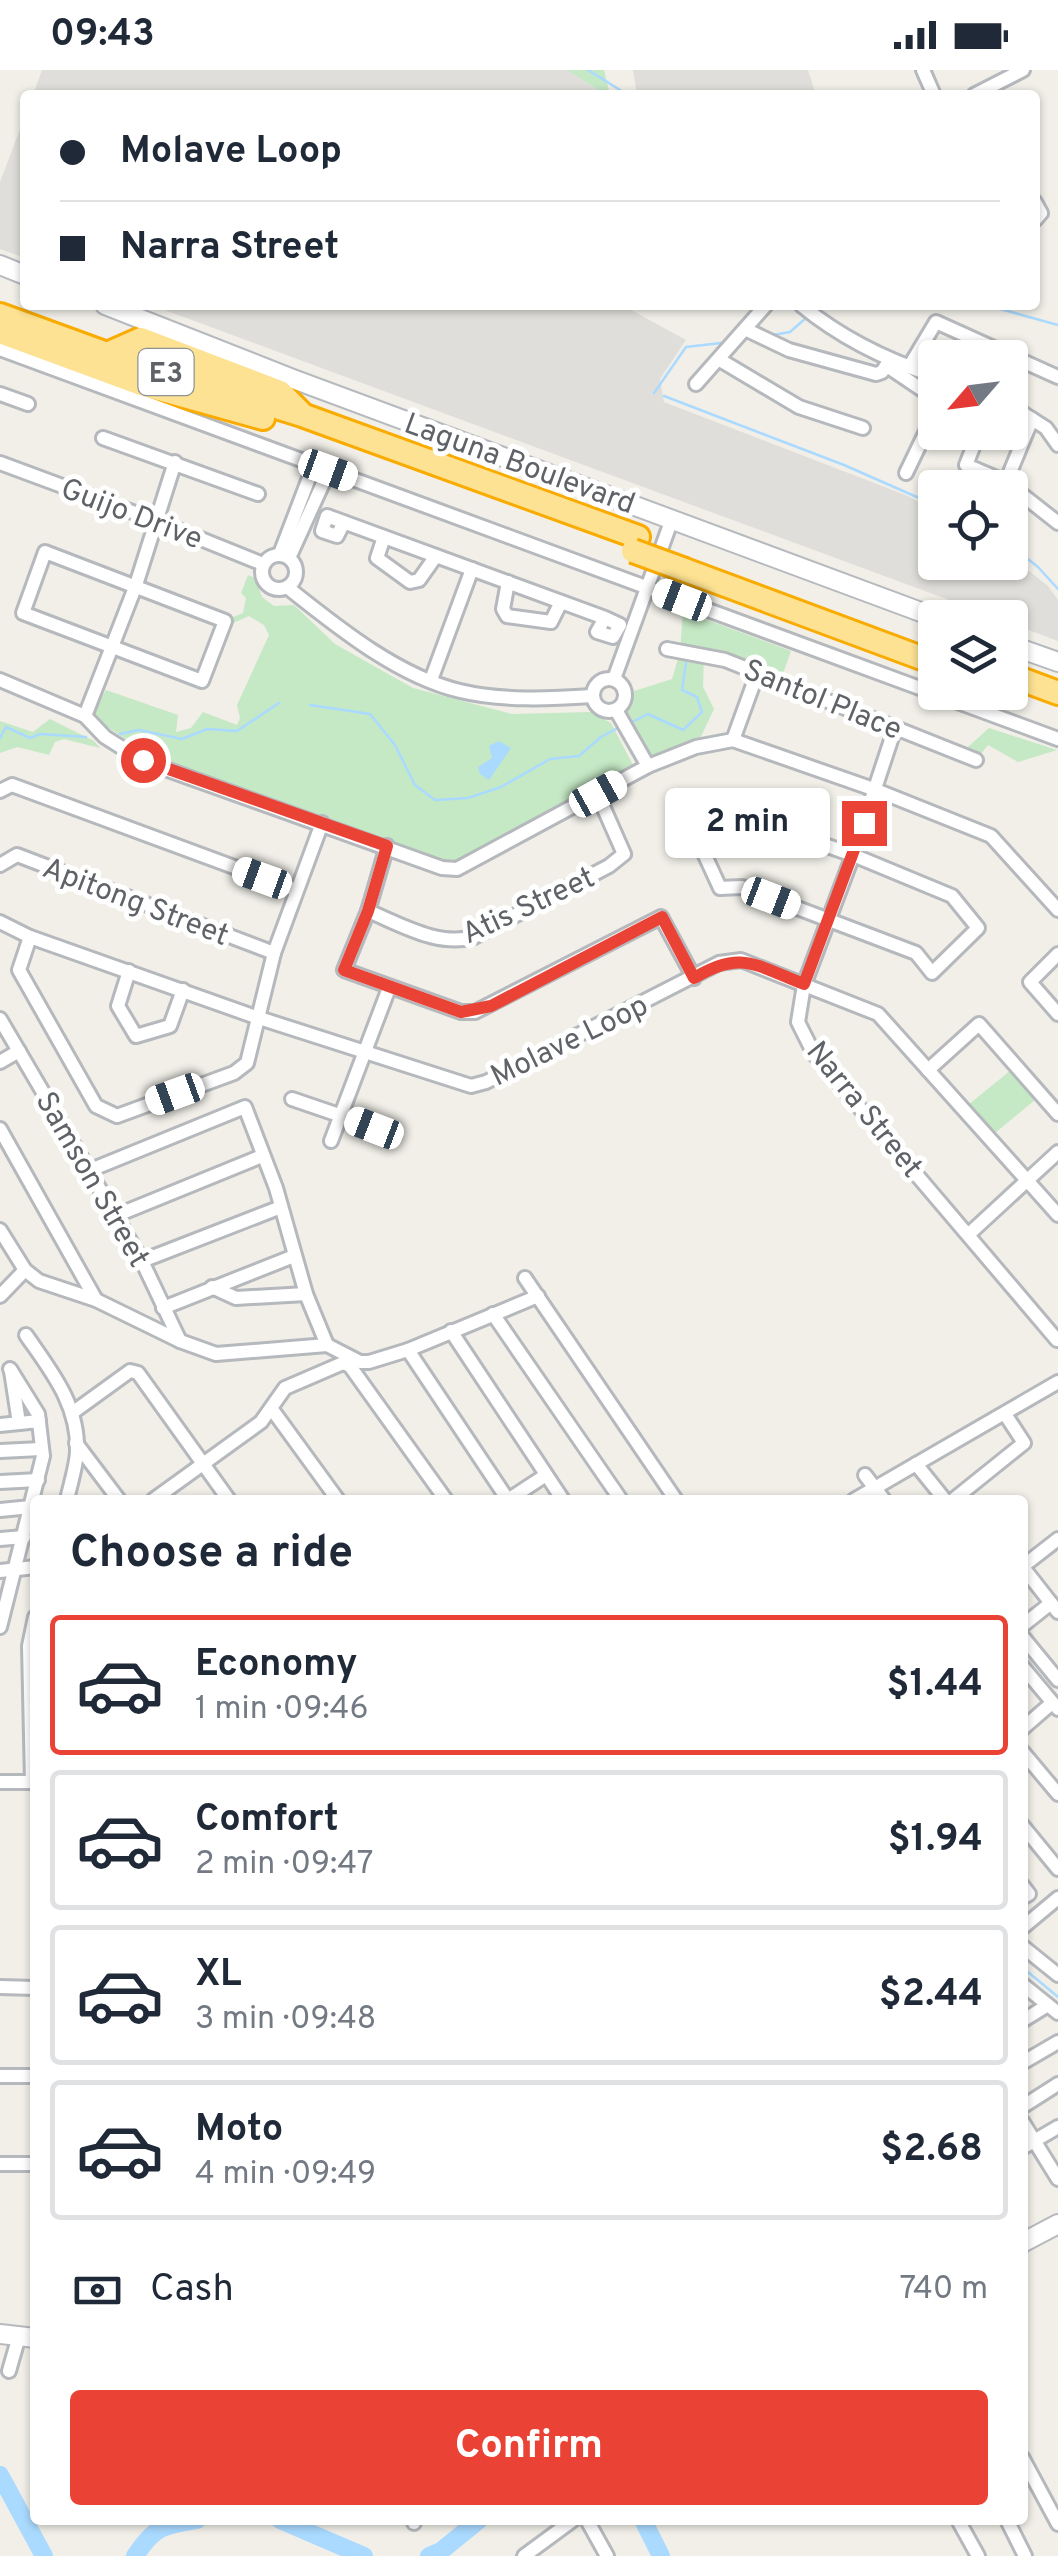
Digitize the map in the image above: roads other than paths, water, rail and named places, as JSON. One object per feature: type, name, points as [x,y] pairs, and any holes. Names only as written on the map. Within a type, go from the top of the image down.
[{"type":"highway","name":"E3","points":[[0,314],[107,354],[302,415],[636,544]]},
{"type":"highway","name":"E3","points":[[0,332],[154,388],[297,427],[918,641]]},
{"type":"highway","name":"E3","points":[[688,563],[918,656]]},
{"type":"highway","points":[[1028,682],[1058,693]]},
{"type":"highway","points":[[1028,697],[1058,708]]},
{"type":"main road","name":"Laguna Boulevard","points":[[118,310],[918,611]]},
{"type":"main road","points":[[1028,651],[1058,662]]},
{"type":"main road","points":[[1028,2241],[1058,2224]]},
{"type":"street","points":[[985,90],[1024,70]]},
{"type":"street","points":[[696,384],[762,310]]},
{"type":"street","points":[[807,310],[824,324],[896,364],[918,371]]},
{"type":"street","points":[[745,330],[789,350],[876,374],[896,364],[936,322],[1058,377]]},
{"type":"street","points":[[0,348],[1058,739]]},
{"type":"street","points":[[720,360],[799,407],[863,428]]},
{"type":"street","points":[[896,364],[928,394],[933,417],[906,472]]},
{"type":"street","points":[[0,394],[28,404]]},
{"type":"street","points":[[1028,416],[1052,424],[1058,445]]},
{"type":"street","points":[[1011,470],[1032,419]]},
{"type":"street","points":[[103,438],[258,494]]},
{"type":"street","points":[[972,450],[966,465],[978,470]]},
{"type":"street","points":[[85,716],[136,585],[175,462]]},
{"type":"street","name":"Guijo Drive","points":[[0,463],[263,564]]},
{"type":"street","points":[[284,556],[314,465]]},
{"type":"street","points":[[284,556],[328,470]]},
{"type":"street","points":[[1028,499],[1058,523]]},
{"type":"street","points":[[614,679],[672,519]]},
{"type":"street","points":[[344,522],[605,618]]},
{"type":"street","points":[[384,536],[377,558],[410,582],[419,580],[436,556]]},
{"type":"street","points":[[45,552],[224,621],[202,681],[112,648],[24,613],[45,552]]},
{"type":"street","points":[[284,556],[270,557],[263,564],[262,577],[267,584],[287,587],[358,642],[430,680],[459,691],[524,698],[592,696]]},
{"type":"street","points":[[284,556],[296,573],[287,587]]},
{"type":"street","points":[[430,680],[472,569]]},
{"type":"street","points":[[508,582],[503,609],[507,616],[551,622],[561,602]]},
{"type":"street","name":"Santol Place","points":[[667,649],[725,660],[976,760]]},
{"type":"street","points":[[733,740],[757,674]]},
{"type":"street","points":[[592,696],[598,682],[614,679],[625,694],[616,710]]},
{"type":"street","points":[[0,680],[85,716],[105,737],[143,760],[442,868],[457,869],[648,766],[696,747],[733,740],[876,790],[991,836],[1058,910]]},
{"type":"street","points":[[592,696],[600,709],[616,710]]},
{"type":"street","points":[[616,710],[648,766]]},
{"type":"street","name":"Narra Street","points":[[895,728],[804,984],[798,1022],[814,1054],[1057,1340]]},
{"type":"street","points":[[0,791],[12,785],[296,890]]},
{"type":"street","name":"Atis Street","points":[[368,911],[439,940],[457,942],[474,937],[610,866],[624,854],[598,794]]},
{"type":"street","points":[[726,810],[853,855],[952,896],[978,928],[932,973],[916,953],[742,887],[720,888],[691,825],[726,810]]},
{"type":"street","points":[[30,937],[19,970],[96,1106],[116,1116],[234,1073],[247,1063],[274,953],[322,823]]},
{"type":"street","points":[[387,846],[368,911],[344,970],[461,1012],[476,1012],[662,917],[694,978]]},
{"type":"street","name":"Apitong Street","points":[[0,865],[17,856],[274,953]]},
{"type":"street","name":"Molave Loop","points":[[0,922],[30,937],[256,1017],[471,1086],[486,1082],[719,963],[742,960],[878,1014],[1058,1215]]},
{"type":"street","points":[[1058,954],[1030,982],[1058,1014]]},
{"type":"street","points":[[129,972],[118,1006],[136,1036],[170,1026],[183,990]]},
{"type":"street","points":[[331,1141],[388,988]]},
{"type":"street","name":"Samson Street","points":[[0,1019],[142,1261],[180,1341]]},
{"type":"street","points":[[928,1070],[980,1024],[1058,1114]]},
{"type":"street","points":[[0,1062],[19,1051]]},
{"type":"street","points":[[292,1098],[374,1128]]},
{"type":"street","points":[[88,1171],[245,1107],[327,1346]]},
{"type":"street","points":[[0,1128],[96,1300]]},
{"type":"street","points":[[968,1234],[1058,1152]]},
{"type":"street","points":[[115,1216],[262,1156]]},
{"type":"street","points":[[142,1261],[280,1207]]},
{"type":"street","points":[[0,1230],[24,1270],[39,1282],[96,1300],[216,1354],[327,1346],[360,1362],[408,1350],[538,1296]]},
{"type":"street","points":[[163,1308],[294,1256]]},
{"type":"street","points":[[0,1296],[24,1270]]},
{"type":"street","points":[[525,1278],[673,1495]]},
{"type":"street","points":[[212,1287],[236,1298],[306,1294]]},
{"type":"street","points":[[493,1314],[618,1495]]},
{"type":"street","points":[[451,1331],[560,1495]]},
{"type":"street","points":[[26,1335],[68,1396],[76,1443],[68,1495]]},
{"type":"street","points":[[408,1350],[505,1495]]},
{"type":"street","points":[[160,1495],[261,1422],[285,1388],[343,1363],[350,1366],[441,1495]]},
{"type":"street","points":[[18,1423],[10,1369],[27,1391],[39,1421],[41,1448],[35,1495]]},
{"type":"street","points":[[72,1413],[130,1371],[138,1372],[225,1495]]},
{"type":"street","points":[[862,1495],[1058,1382]]},
{"type":"street","points":[[272,1408],[334,1495]]},
{"type":"street","points":[[958,1495],[1024,1443],[1005,1414]]},
{"type":"street","points":[[0,1425],[39,1421]]},
{"type":"street","points":[[76,1443],[115,1495]]},
{"type":"street","points":[[0,1451],[41,1448]]},
{"type":"street","points":[[916,1464],[940,1495]]},
{"type":"street","points":[[865,1474],[879,1495]]},
{"type":"street","points":[[516,1495],[546,1475]]},
{"type":"street","points":[[0,1482],[38,1480]]},
{"type":"street","points":[[0,1510],[30,1508]]},
{"type":"street","points":[[0,1627],[30,1515]]},
{"type":"street","points":[[0,1539],[24,1537]]},
{"type":"street","points":[[1028,1562],[1058,1539]]},
{"type":"street","points":[[0,1571],[30,1568]]},
{"type":"street","points":[[1028,1573],[1054,1607],[1028,1622]]},
{"type":"street","points":[[1028,1643],[1057,1676]]},
{"type":"street","points":[[1028,1673],[1055,1706],[1028,1725]]},
{"type":"street","points":[[1028,1758],[1058,1794]]},
{"type":"street","points":[[0,1782],[30,1782]]},
{"type":"street","points":[[1028,1832],[1058,1868]]},
{"type":"street","points":[[1028,1923],[1058,1898]]},
{"type":"street","points":[[1028,1951],[1058,1975]]},
{"type":"street","points":[[0,1987],[30,1988]]},
{"type":"street","points":[[1028,1989],[1053,2009],[1028,2019]]},
{"type":"street","points":[[1028,2060],[1058,2042]]},
{"type":"street","points":[[0,2076],[30,2076]]},
{"type":"street","points":[[1028,2104],[1058,2084]]},
{"type":"street","points":[[1028,2145],[1058,2127]]},
{"type":"street","points":[[1028,2129],[1058,2178]]},
{"type":"street","points":[[0,2164],[30,2164]]},
{"type":"street","points":[[9,2371],[18,2336]]},
{"type":"street","points":[[1028,2469],[1058,2524]]},
{"type":"street","points":[[524,2556],[566,2525]]},
{"type":"street","points":[[589,2525],[604,2555]]},
{"type":"street","points":[[960,2525],[971,2553]]},
{"type":"street","points":[[1009,2525],[1021,2555]]},
{"type":"water","points":[[499,741],[511,748],[489,780],[478,767],[492,758],[489,746]]},
{"type":"waterway","points":[[588,70],[620,90]]},
{"type":"waterway","points":[[1004,310],[1058,325]]},
{"type":"waterway","points":[[773,335],[790,332],[806,318]]},
{"type":"waterway","points":[[654,393],[686,347],[721,343]]},
{"type":"waterway","points":[[664,396],[918,498]]},
{"type":"waterway","points":[[1028,559],[1058,589]]},
{"type":"waterway","points":[[632,722],[648,714],[683,730],[702,712],[697,697],[682,690],[686,663]]},
{"type":"waterway","points":[[120,734],[139,730],[182,739],[207,729],[237,731],[279,703]]},
{"type":"waterway","points":[[310,705],[370,714],[395,745],[415,785],[435,800],[468,798],[501,787],[550,759],[579,756],[616,729]]},
{"type":"waterway","points":[[0,738],[6,727],[30,738],[40,734],[86,737]]},
{"type":"waterway","points":[[1028,1972],[1058,1997]]},
{"type":"waterway","points":[[0,2475],[44,2556]]},
{"type":"waterway","points":[[135,2556],[148,2539],[172,2525]]},
{"type":"waterway","points":[[292,2525],[364,2556]]},
{"type":"waterway","points":[[429,2556],[473,2525]]},
{"type":"waterway","points":[[646,2525],[661,2556]]}]
